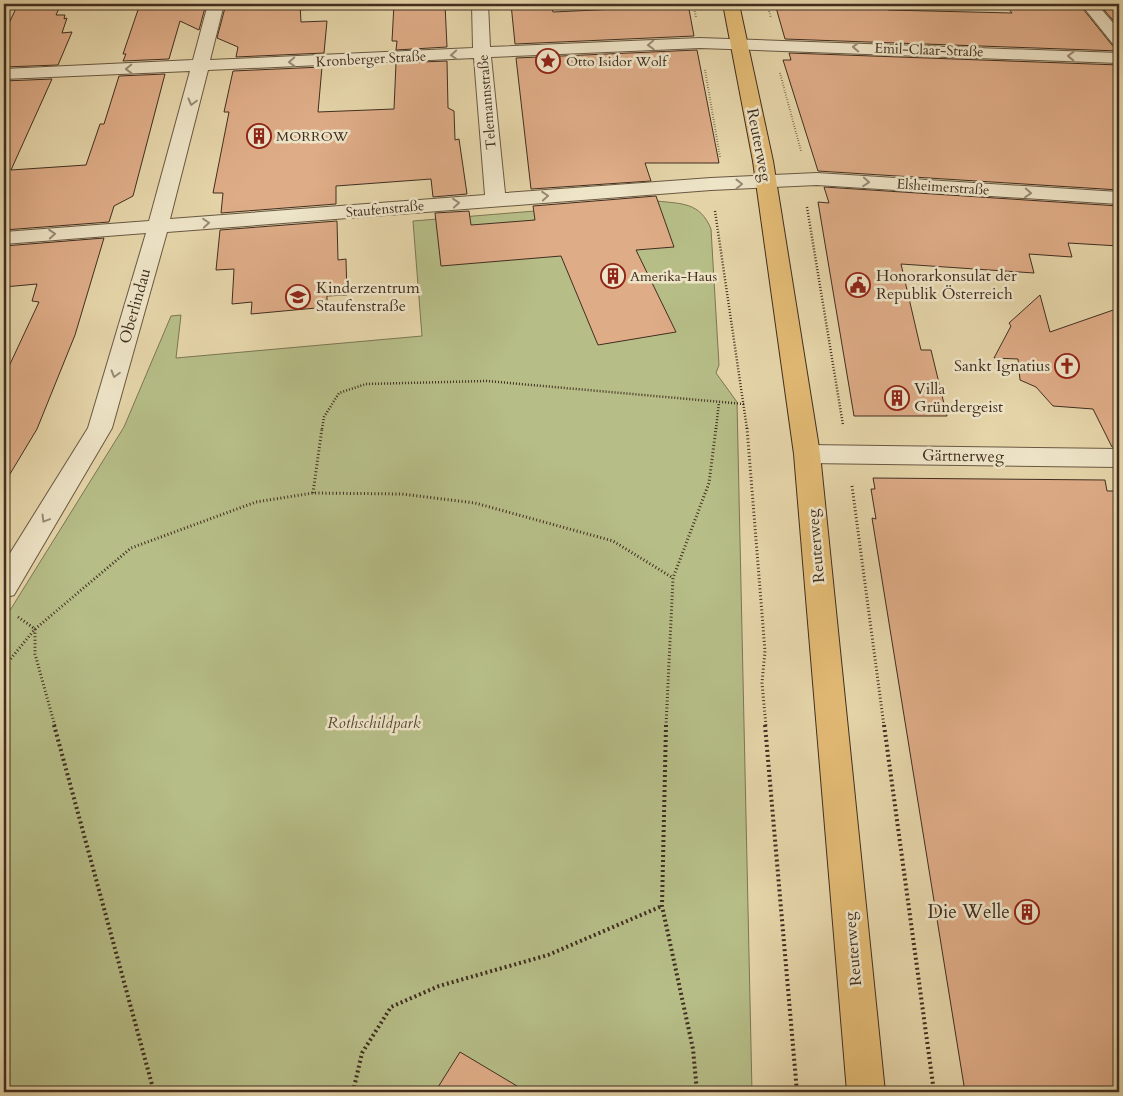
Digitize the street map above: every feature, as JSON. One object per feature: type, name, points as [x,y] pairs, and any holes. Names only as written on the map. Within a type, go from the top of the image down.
[{"type":"main road","name":"Reuterweg","points":[[731,4],[766,183],[807,454],[866,1092]]},
{"type":"street","name":"Oberlindau","points":[[4,587],[100,428],[158,227],[216,4]]},
{"type":"street","name":"Telemannstraße","points":[[480,4],[482,53],[496,200]]},
{"type":"street","points":[[1089,4],[1119,40]]},
{"type":"street","name":"Kronberger Straße","points":[[4,74],[700,43],[739,43]]},
{"type":"street","name":"Emil-Claar-Straße","points":[[739,43],[1119,58]]},
{"type":"street","name":"Elsheimerstraße","points":[[766,183],[817,179],[1119,198]]},
{"type":"street","name":"Staufenstraße","points":[[4,238],[711,184],[766,183]]},
{"type":"street","name":"Gärtnerweg","points":[[807,454],[1119,458]]},
{"type":"path","points":[[766,4],[776,32],[778,44],[776,57],[802,157]]},
{"type":"path","points":[[700,43],[721,161]]},
{"type":"path","points":[[715,213],[744,404],[764,651],[760,677],[762,706],[767,735],[797,1092]]},
{"type":"path","points":[[808,214],[847,454],[934,1092]]},
{"type":"path","points":[[313,493],[324,416],[339,393],[366,384],[487,381],[744,404]]},
{"type":"path","points":[[697,1092],[693,1049],[662,906],[667,690],[673,578],[709,483],[719,402]]},
{"type":"path","points":[[4,666],[35,629],[132,548],[256,502],[313,493],[402,494],[475,503],[613,541],[673,578]]},
{"type":"path","points":[[12,612],[35,629]]},
{"type":"path","points":[[35,629],[35,654],[154,1092]]},
{"type":"path","points":[[353,1092],[362,1053],[391,1007],[438,986],[548,955],[662,906]]},
{"type":"green space","points":[[297,4],[384,4],[384,7],[297,10]]},
{"type":"green space","name":"Rothschildpark","points":[[657,201],[682,204],[696,209],[707,220],[711,229],[719,365],[716,373],[737,402],[752,1092],[4,1092],[4,620],[124,427],[171,316],[181,315],[176,358],[422,336],[413,221]]},
{"type":"building","points":[[18,4],[61,4],[56,15],[65,15],[64,19],[67,18],[62,33],[72,32],[58,65],[4,67],[4,34]]},
{"type":"building","points":[[140,4],[206,4],[199,30],[180,21],[169,59],[123,61],[126,54],[123,54]]},
{"type":"building","points":[[226,4],[300,4],[301,22],[327,21],[324,53],[236,57],[238,47],[217,38]]},
{"type":"building","points":[[394,4],[445,4],[447,47],[396,50],[397,41],[392,41]]},
{"type":"building","points":[[511,4],[551,4],[553,12],[638,8],[637,4],[688,4],[694,36],[515,44]]},
{"type":"building","points":[[775,4],[887,5],[888,10],[1012,13],[1005,4],[1079,4],[1112,45],[1119,47],[1119,51],[785,39]]},
{"type":"building","points":[[1099,4],[1119,4],[1119,27]]},
{"type":"building","points":[[697,50],[719,163],[645,163],[651,181],[531,189],[516,58]]},
{"type":"building","points":[[789,53],[1119,65],[1119,190],[818,171],[783,60],[791,60]]},
{"type":"building","points":[[447,61],[448,108],[454,111],[455,140],[459,139],[467,194],[433,197],[431,179],[336,186],[336,204],[221,213],[223,193],[213,193],[229,112],[224,112],[233,71],[322,67],[318,112],[394,109],[396,63]]},
{"type":"building","points":[[165,74],[133,196],[114,206],[109,222],[4,230],[4,81],[52,79],[11,170],[86,165],[100,124],[104,124],[119,76]]},
{"type":"building","points":[[824,187],[1119,206],[1119,246],[1068,243],[1072,257],[1029,254],[1034,273],[901,264],[921,350],[931,350],[947,416],[854,416],[818,202],[829,203]]},
{"type":"building","name":"Amerika-Haus","points":[[656,196],[674,247],[636,250],[676,332],[598,345],[561,256],[441,266],[435,213],[469,211],[471,225],[535,220],[533,206]]},
{"type":"building","points":[[337,221],[338,260],[346,259],[347,295],[327,296],[327,307],[251,314],[252,302],[232,304],[234,269],[216,270],[220,230]]},
{"type":"building","points":[[104,238],[75,335],[37,429],[4,484],[4,377],[39,302],[32,301],[37,284],[4,287],[4,246]]},
{"type":"building","name":"Sankt Ignatius","points":[[1040,295],[1050,332],[1119,308],[1119,447],[1112,447],[1093,409],[1053,406],[1036,387],[1020,380],[1018,359],[994,358],[1011,326],[1009,323]]},
{"type":"building","name":"Die Welle","points":[[873,478],[1105,480],[1107,491],[1119,491],[1119,1092],[965,1092],[872,518],[876,519],[871,489],[875,489]]},
{"type":"building","points":[[460,1052],[527,1092],[435,1092]]},
{"type":"place","name":"Otto Isidor Wolf","points":[[548,61]]},
{"type":"place","name":"MORROW","points":[[259,136]]},
{"type":"place","name":"Amerika-Haus","points":[[613,276]]},
{"type":"place","name":"Honorarkonsulat der Republik Österreich","points":[[858,285]]},
{"type":"place","name":"Kinderzentrum Staufenstraße","points":[[298,297]]},
{"type":"place","name":"Sankt Ignatius","points":[[1067,366]]},
{"type":"place","name":"Villa Gründergeist","points":[[897,398]]},
{"type":"place","name":"Die Welle","points":[[1027,912]]}]
